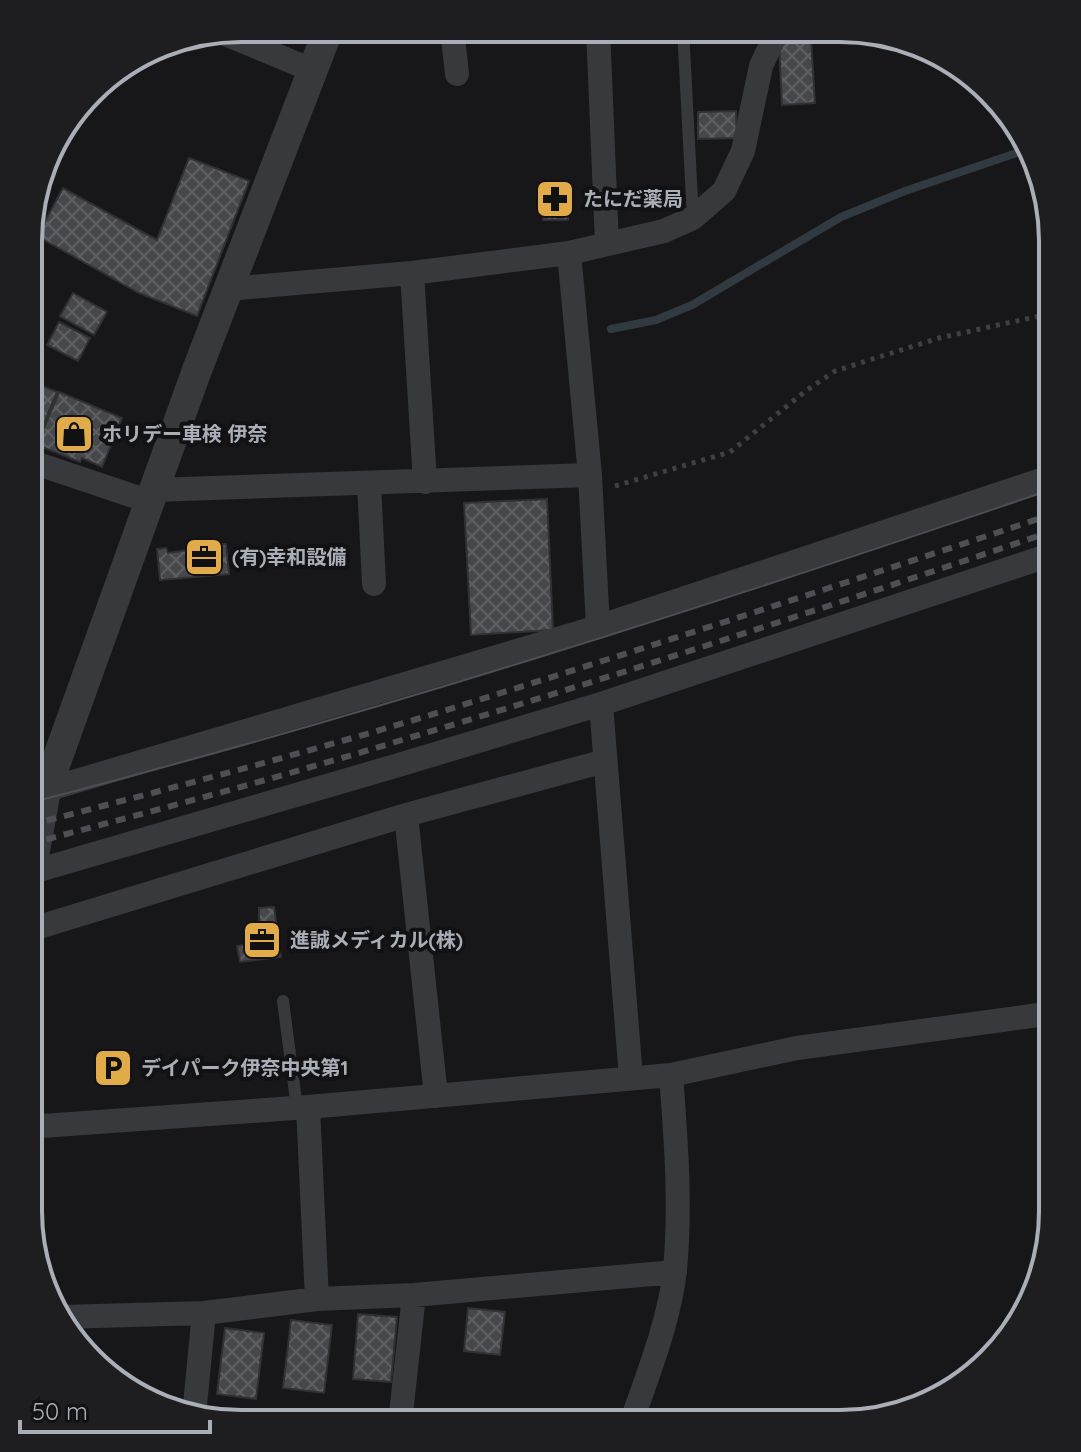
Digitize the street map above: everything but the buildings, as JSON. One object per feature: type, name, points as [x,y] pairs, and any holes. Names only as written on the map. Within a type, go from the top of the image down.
[{"type":"street","points":[[244,42],[312,70]]},
{"type":"street","points":[[42,783],[323,42]]},
{"type":"street","points":[[453,42],[457,74]]},
{"type":"street","points":[[599,42],[607,244]]},
{"type":"street","points":[[228,289],[412,273],[569,253],[664,231],[693,218],[724,191],[743,151],[761,66],[772,42]]},
{"type":"street","points":[[569,253],[591,484],[598,627]]},
{"type":"street","points":[[412,273],[425,482]]},
{"type":"street","points":[[42,465],[153,496],[369,483],[591,484]]},
{"type":"street","points":[[42,792],[598,627],[1039,481]]},
{"type":"street","points":[[369,483],[374,584]]},
{"type":"street","points":[[42,877],[601,704],[1039,559]]},
{"type":"street","points":[[601,704],[631,1078]]},
{"type":"street","points":[[42,926],[406,815],[605,761]]},
{"type":"street","points":[[406,815],[436,1096]]},
{"type":"street","points":[[42,1126],[671,1075],[797,1048],[1039,1015]]},
{"type":"street","points":[[635,1410],[663,1328],[675,1272],[678,1165],[671,1075]]},
{"type":"street","points":[[302,1107],[317,1299]]},
{"type":"street","points":[[73,1317],[204,1313],[317,1299],[414,1295],[675,1272]]},
{"type":"street","points":[[401,1410],[414,1295]]},
{"type":"street","points":[[195,1404],[204,1313]]},
{"type":"lane","points":[[684,42],[693,218]]},
{"type":"lane","points":[[283,1001],[302,1107]]},
{"type":"path","points":[[591,484],[663,474],[730,452],[835,371],[939,338],[1039,316]]},
{"type":"waterway","points":[[611,329],[656,320],[692,305],[841,217],[905,191],[1018,153]]},
{"type":"tram line","points":[[42,800],[287,733],[544,656],[1039,494]]},
{"type":"railway","points":[[42,822],[414,720],[1039,519]]},
{"type":"railway","points":[[42,840],[262,781],[484,715],[1039,536]]},
{"type":"place","name":"たにだ薬局","points":[[555,199]]},
{"type":"place","name":"ホリデー車検 伊奈","points":[[74,434]]},
{"type":"place","name":"(有)幸和設備","points":[[204,557]]},
{"type":"place","name":"進誠メディカル(株)","points":[[262,940]]},
{"type":"place","name":"デイパーク伊奈中央第1","points":[[113,1068]]}]
